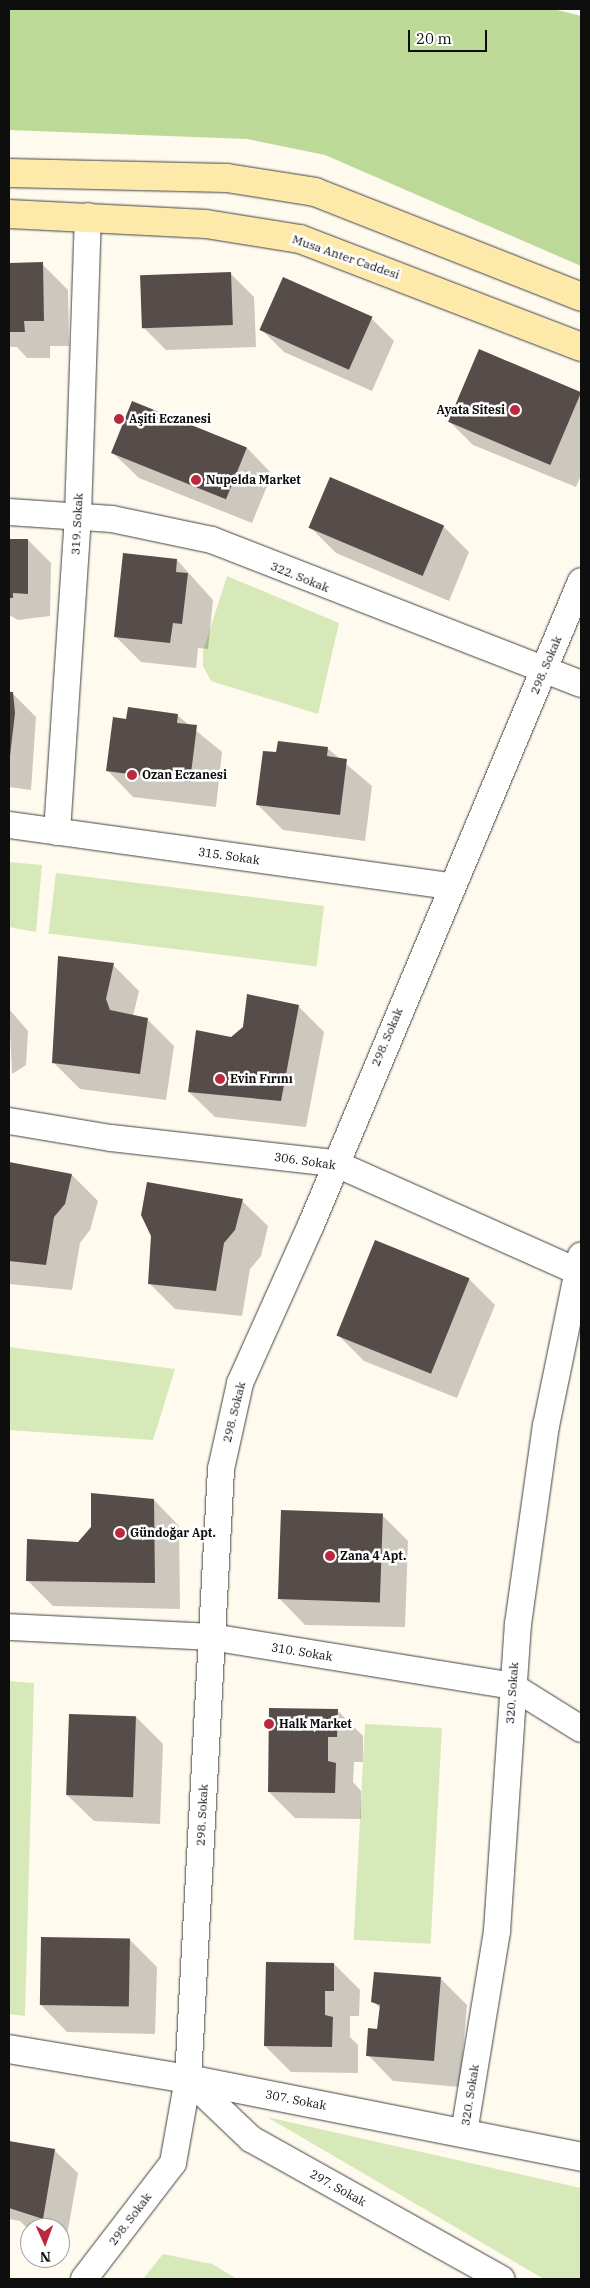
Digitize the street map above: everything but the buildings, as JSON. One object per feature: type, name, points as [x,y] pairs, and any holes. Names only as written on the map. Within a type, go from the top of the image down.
[{"type":"main road","points":[[9,173],[227,178],[315,192],[581,297]]},
{"type":"main road","name":"Musa Anter Caddesi","points":[[9,214],[88,216],[206,224],[300,239],[581,347]]},
{"type":"street","name":"319. Sokak","points":[[57,832],[78,515],[88,216]]},
{"type":"street","name":"322. Sokak","points":[[9,512],[78,515],[212,540],[312,583],[545,667],[581,684]]},
{"type":"street","name":"298. Sokak","points":[[84,2279],[173,2163],[188,2079],[221,1469],[240,1383],[311,1225],[334,1163],[450,886],[581,581]]},
{"type":"street","name":"315. Sokak","points":[[9,825],[450,886]]},
{"type":"street","name":"306. Sokak","points":[[9,1121],[111,1138],[334,1163],[579,1266]]},
{"type":"street","name":"320. Sokak","points":[[464,2132],[497,1931],[512,1686],[546,1426],[579,1266]]},
{"type":"street","name":"310. Sokak","points":[[9,1627],[211,1637],[512,1686],[581,1728]]},
{"type":"street","name":"307. Sokak","points":[[9,2049],[188,2079],[464,2132],[581,2157]]},
{"type":"street","name":"297. Sokak","points":[[188,2079],[251,2139],[501,2279]]},
{"type":"green space","points":[[9,9],[553,9],[581,16],[581,266],[325,155],[247,139],[9,130]]},
{"type":"green space","points":[[227,576],[339,623],[318,714],[211,681],[203,666],[203,651]]},
{"type":"green space","points":[[9,862],[42,865],[36,932],[9,927]]},
{"type":"green space","points":[[56,873],[324,906],[317,966],[49,934]]},
{"type":"green space","points":[[9,1347],[175,1369],[153,1440],[9,1430]]},
{"type":"green space","points":[[9,1681],[34,1683],[25,2016],[9,2014]]},
{"type":"green space","points":[[365,1724],[442,1728],[431,1944],[354,1940]]},
{"type":"green space","points":[[267,2117],[581,2188],[581,2279],[544,2279]]},
{"type":"green space","points":[[163,2254],[212,2264],[237,2279],[143,2279]]},
{"type":"place","name":"Ayata Sitesi","points":[[515,410]]},
{"type":"place","name":"Aşiti Eczanesi","points":[[119,419]]},
{"type":"place","name":"Nupelda Market","points":[[196,480]]},
{"type":"place","name":"Ozan Eczanesi","points":[[132,775]]},
{"type":"place","name":"Evin Fırını","points":[[220,1079]]},
{"type":"place","name":"Gündoğar Apt.","points":[[120,1533]]},
{"type":"place","name":"Zana 4 Apt.","points":[[330,1556]]},
{"type":"place","name":"Halk Market","points":[[269,1724]]}]
